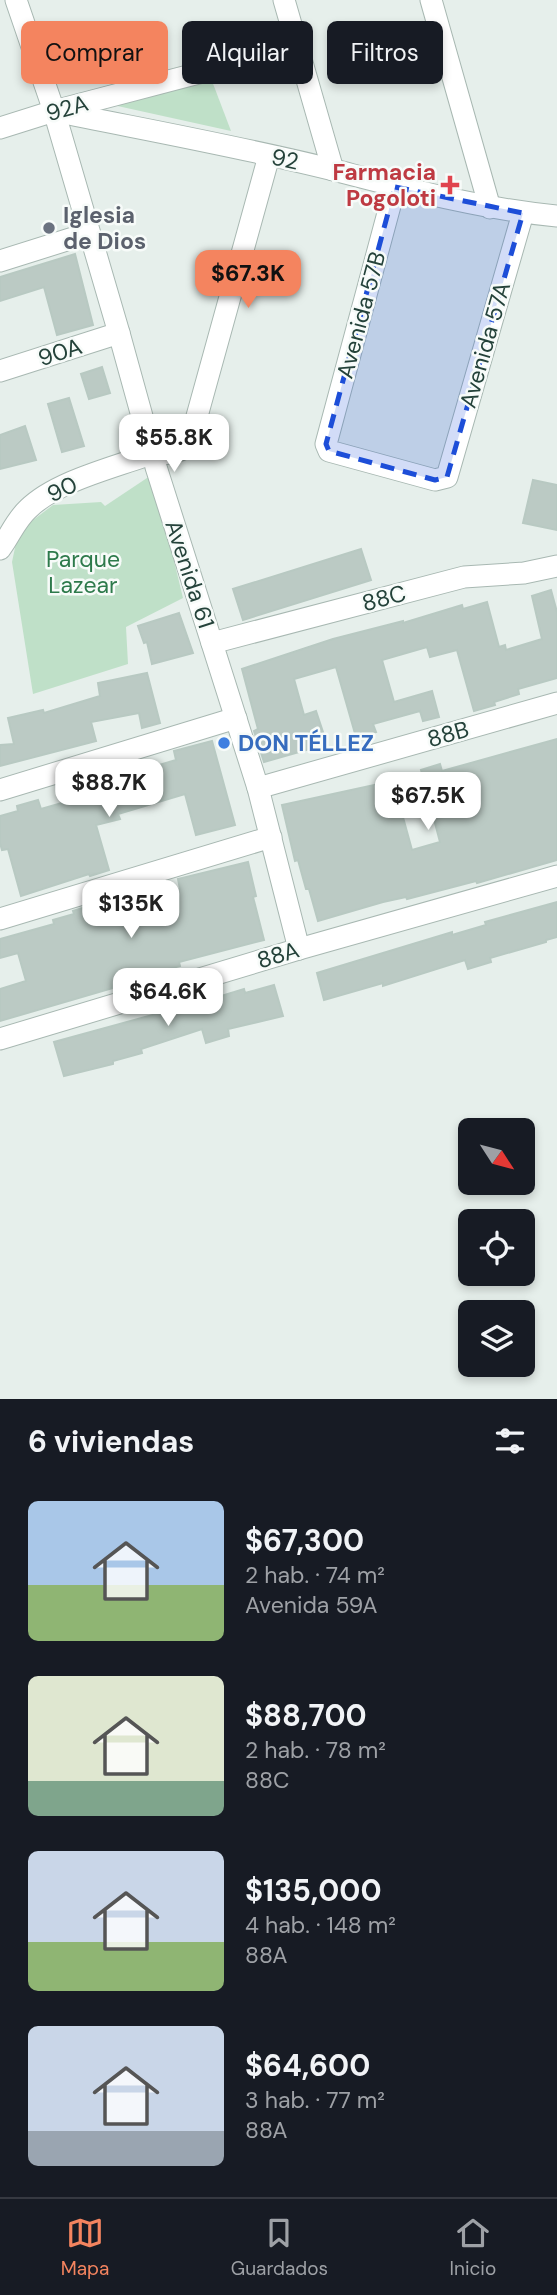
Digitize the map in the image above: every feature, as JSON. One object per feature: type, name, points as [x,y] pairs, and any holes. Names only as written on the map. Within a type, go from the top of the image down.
[{"type":"street","name":"Avenida 61","points":[[16,0],[54,111],[152,453],[258,788],[299,949]]},
{"type":"street","points":[[284,0],[290,21]]},
{"type":"street","points":[[431,0],[490,208]]},
{"type":"street","name":"92A","points":[[0,128],[182,77]]},
{"type":"street","points":[[309,84],[333,170]]},
{"type":"street","name":"92","points":[[54,111],[333,170],[490,208],[557,216]]},
{"type":"street","name":"90","points":[[0,549],[12,527],[40,499],[85,478],[152,453],[168,454],[185,448],[194,427],[269,156]]},
{"type":"street","name":"Avenida 57B","points":[[395,187],[326,444],[329,451],[342,455],[435,480],[447,477]]},
{"type":"street","name":"Avenida 57A","points":[[447,477],[523,213]]},
{"type":"street","points":[[0,261],[89,233]]},
{"type":"street","name":"90A","points":[[0,372],[119,333]]},
{"type":"street","name":"88C","points":[[212,643],[464,577],[524,573],[557,566]]},
{"type":"street","name":"88B","points":[[258,788],[557,703]]},
{"type":"street","points":[[0,790],[236,718]]},
{"type":"street","points":[[0,919],[271,837]]},
{"type":"street","name":"88A","points":[[0,1039],[299,949],[557,876]]},
{"type":"highlighted area","points":[[395,187],[523,213],[447,477],[435,480],[329,451],[326,444]]},
{"type":"green space","points":[[200,84],[213,84],[231,131],[113,105]]},
{"type":"green space","name":"Parque Lazear","points":[[153,474],[183,598],[126,627],[128,664],[33,694],[12,562],[16,543],[28,524],[53,505],[101,502],[105,506]]},
{"type":"building","points":[[75,254],[93,325],[57,335],[44,287],[0,301],[0,277]]},
{"type":"building","points":[[102,367],[110,393],[89,399],[81,374]]},
{"type":"building","points":[[69,398],[84,446],[62,452],[48,404]]},
{"type":"building","points":[[25,426],[36,460],[0,469],[0,435]]},
{"type":"building","points":[[533,480],[557,485],[557,530],[523,523]]},
{"type":"building","points":[[361,549],[371,580],[243,620],[233,589]]},
{"type":"building","points":[[551,590],[557,612],[557,678],[518,689],[519,694],[474,711],[457,650],[430,657],[427,647],[382,660],[394,702],[432,691],[439,717],[423,721],[420,711],[373,724],[376,732],[356,737],[336,667],[294,679],[304,715],[316,711],[327,744],[264,762],[254,731],[258,729],[242,669],[333,639],[403,623],[462,605],[463,609],[487,602],[499,647],[505,645],[506,650],[542,639],[532,596]]},
{"type":"building","points":[[179,613],[193,653],[152,664],[147,642],[144,643],[138,626]]},
{"type":"building","points":[[147,673],[160,723],[142,728],[139,713],[91,722],[96,741],[0,766],[0,745],[14,744],[8,718],[43,710],[44,713],[100,696],[98,683]]},
{"type":"building","points":[[557,739],[557,860],[477,883],[476,881],[407,899],[406,897],[383,902],[318,921],[298,860],[295,861],[282,805],[393,781],[412,850],[440,842],[421,770],[440,764],[442,771]]},
{"type":"building","points":[[212,741],[235,825],[196,835],[185,794],[118,814],[120,819],[96,825],[109,870],[21,896],[8,849],[2,850],[0,843],[0,816],[18,811],[17,806],[38,800],[41,809],[135,782],[132,773],[176,760],[174,751]]},
{"type":"building","points":[[248,862],[256,896],[253,897],[264,940],[179,962],[180,966],[0,1021],[0,989],[26,981],[18,953],[0,958],[0,939],[54,924],[53,920],[92,905],[93,909],[119,902],[120,905],[180,889],[178,879]]},
{"type":"building","points":[[557,902],[557,937],[546,942],[490,958],[491,962],[468,969],[465,960],[383,986],[383,983],[324,1000],[317,973]]},
{"type":"building","points":[[274,985],[283,1016],[228,1029],[229,1036],[206,1043],[202,1029],[141,1049],[142,1053],[113,1061],[113,1064],[64,1076],[54,1042],[167,1011],[166,1008],[217,991],[218,997],[244,989],[245,993]]},
{"type":"place","name":"Farmacia Pogoloti","points":[[450,185]]},
{"type":"place","name":"Iglesia de Dios","points":[[49,228]]},
{"type":"place","name":"DON TÉLLEZ","points":[[224,743]]}]
